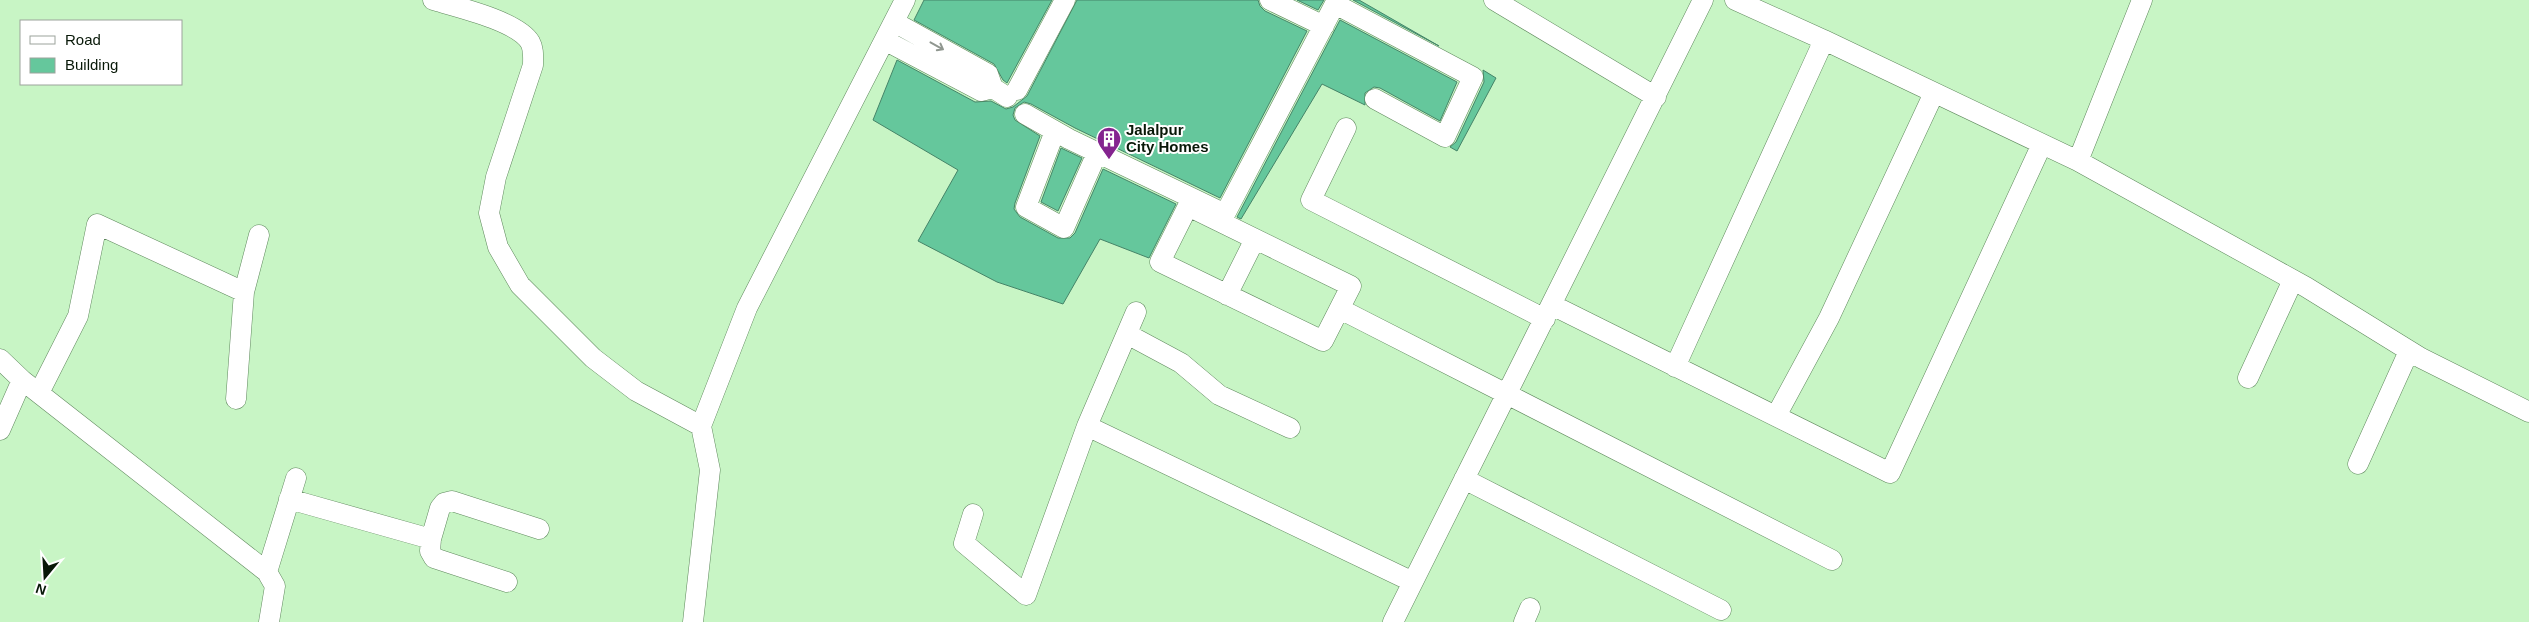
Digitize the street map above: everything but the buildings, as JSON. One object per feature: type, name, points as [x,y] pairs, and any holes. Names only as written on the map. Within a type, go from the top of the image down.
[{"type":"street","points":[[433,0],[482,14],[511,27],[530,41],[533,51],[533,65],[496,177],[490,213],[498,247],[520,285],[593,358],[636,391],[701,426]]},
{"type":"street","points":[[693,622],[702,558],[710,470],[701,426],[747,308],[905,0]]},
{"type":"street","points":[[1006,92],[1065,0]]},
{"type":"street","points":[[1270,0],[1324,26]]},
{"type":"street","points":[[1494,0],[1656,97]]},
{"type":"street","points":[[1393,622],[1703,0]]},
{"type":"street","points":[[1735,0],[1824,40],[2078,161],[2293,280],[2409,351],[2529,412]]},
{"type":"street","points":[[2078,161],[2142,0]]},
{"type":"street","points":[[886,40],[981,91],[1026,93],[1030,99],[1030,107],[1025,114],[1097,153],[1225,214],[1336,2],[1473,77],[1445,137],[1375,99]]},
{"type":"street","points":[[894,22],[988,74],[1006,92]]},
{"type":"street","points":[[1675,366],[1824,40]]},
{"type":"street","points":[[1776,416],[1829,318],[1934,92]]},
{"type":"street","points":[[1346,128],[1311,200],[1548,312],[1675,366],[1890,473],[2042,144]]},
{"type":"street","points":[[1055,131],[1026,207],[1064,228],[1097,153]]},
{"type":"street","points":[[1188,206],[1351,286],[1323,341],[1227,295],[1160,262],[1188,206]]},
{"type":"street","points":[[39,393],[78,316],[97,224],[244,292]]},
{"type":"street","points":[[236,399],[244,292],[259,235]]},
{"type":"street","points":[[1227,295],[1254,239]]},
{"type":"street","points":[[2248,378],[2293,280]]},
{"type":"street","points":[[1340,309],[1832,560]]},
{"type":"street","points":[[972,514],[964,543],[1026,595],[1088,426],[1136,312]]},
{"type":"street","points":[[1127,334],[1181,363],[1219,395],[1290,428]]},
{"type":"street","points":[[2358,464],[2409,351]]},
{"type":"street","points":[[0,359],[22,380],[267,572],[275,586],[269,622]]},
{"type":"street","points":[[0,430],[22,380]]},
{"type":"street","points":[[1088,426],[1413,582]]},
{"type":"street","points":[[267,572],[296,478]]},
{"type":"street","points":[[1464,479],[1721,610]]},
{"type":"street","points":[[289,499],[431,539]]},
{"type":"street","points":[[507,582],[434,558],[430,551],[431,539],[440,508],[444,503],[452,501],[539,529]]},
{"type":"place","name":"Jalalpur City Homes","points":[[1109,160]]}]
